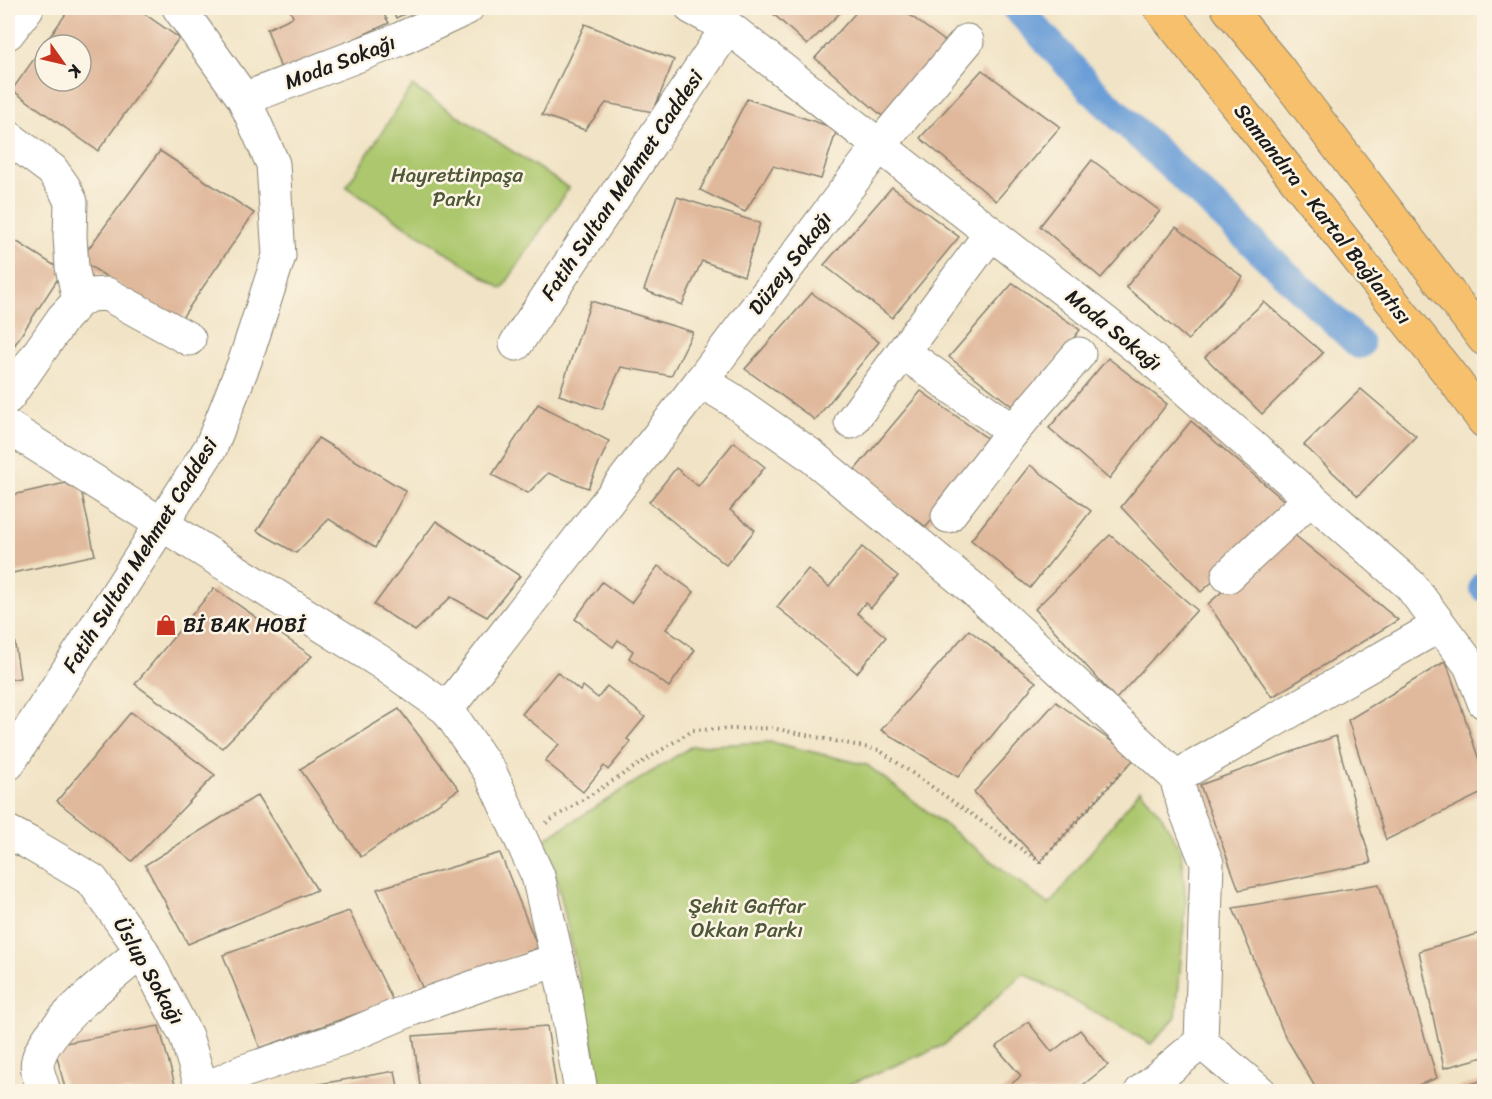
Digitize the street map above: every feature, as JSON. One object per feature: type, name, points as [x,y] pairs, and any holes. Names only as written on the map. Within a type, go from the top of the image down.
[{"type":"highway","name":"Samandıra - Kartal Bağlantısı","points":[[1160,8],[1485,421]]},
{"type":"highway","points":[[1228,8],[1286,77],[1485,339]]},
{"type":"street","points":[[8,33],[27,8]]},
{"type":"street","name":"Fatih Sultan Mehmet Caddesi","points":[[8,764],[211,447],[246,361],[279,256],[273,164],[244,99],[179,8]]},
{"type":"street","name":"Moda Sokağı","points":[[244,99],[398,40],[467,8]]},
{"type":"street","name":"Moda Sokağı","points":[[692,8],[728,27],[1149,356],[1410,585],[1470,665],[1485,702]]},
{"type":"street","name":"Fatih Sultan Mehmet Caddesi","points":[[516,344],[728,27]]},
{"type":"street","name":"Düzey Sokağı","points":[[447,709],[701,381],[879,146],[967,41]]},
{"type":"street","points":[[8,137],[52,170],[71,202],[72,267],[79,301]]},
{"type":"street","points":[[851,422],[991,233]]},
{"type":"street","points":[[8,397],[63,318],[79,301],[90,295],[107,294],[189,339]]},
{"type":"street","points":[[903,352],[1013,431]]},
{"type":"street","points":[[948,516],[1013,431],[1079,354]]},
{"type":"street","points":[[701,381],[731,399],[809,454],[972,588],[1176,777],[1184,806],[1207,863],[1201,1042],[1141,1092]]},
{"type":"street","points":[[8,427],[382,663],[447,709],[490,772],[538,876],[564,988],[581,1092]]},
{"type":"street","points":[[1228,576],[1311,498]]},
{"type":"street","points":[[1176,777],[1440,625]]},
{"type":"street","name":"Üslup Sokağı","points":[[8,832],[92,880],[142,951],[186,1036],[202,1090]]},
{"type":"street","points":[[44,1092],[37,1062],[52,1034],[78,1005],[142,951]]},
{"type":"street","points":[[202,1090],[244,1071],[341,1039],[491,981],[558,960]]},
{"type":"street","points":[[1201,1042],[1260,1092]]},
{"type":"path","points":[[521,839],[693,730],[772,728],[879,750],[1040,862],[1144,747]]},
{"type":"green space","name":"Hayrettinpaşa Parkı","points":[[412,86],[569,188],[502,289],[346,187]]},
{"type":"green space","name":"Şehit Gaffar Okkan Parkı","points":[[771,742],[867,765],[1049,905],[1140,790],[1161,815],[1181,850],[1186,901],[1176,1017],[1151,1044],[1024,973],[944,1045],[836,1091],[601,1091],[587,1014],[553,861],[545,839],[692,746]]},
{"type":"building","points":[[70,8],[136,8],[179,38],[98,151],[12,90],[33,60],[33,93],[93,93],[93,33],[52,33]]},
{"type":"building","points":[[289,8],[380,8],[389,23],[282,72],[267,29],[293,17]]},
{"type":"building","points":[[391,8],[417,8],[396,18]]},
{"type":"building","points":[[767,8],[838,8],[841,12],[807,45]]},
{"type":"building","points":[[860,8],[900,8],[953,47],[887,120],[815,58]]},
{"type":"building","points":[[585,24],[674,60],[653,112],[606,103],[585,130],[542,115]]},
{"type":"building","points":[[982,70],[1060,127],[996,201],[920,138]]},
{"type":"building","points":[[747,99],[837,129],[821,179],[773,166],[745,212],[700,190]]},
{"type":"building","points":[[160,151],[254,213],[179,322],[80,260]]},
{"type":"building","points":[[1092,160],[1160,211],[1101,278],[1040,226]]},
{"type":"building","points":[[892,187],[959,237],[892,318],[824,265]]},
{"type":"building","points":[[677,197],[760,223],[744,276],[702,261],[682,305],[644,290]]},
{"type":"building","points":[[1176,227],[1243,277],[1188,340],[1126,287]]},
{"type":"building","points":[[8,236],[63,271],[8,355]]},
{"type":"building","points":[[1013,283],[1080,330],[1017,410],[949,357]]},
{"type":"building","points":[[812,293],[879,342],[815,420],[745,369]]},
{"type":"building","points":[[591,301],[693,332],[671,376],[621,367],[602,409],[559,395]]},
{"type":"building","points":[[1264,302],[1323,353],[1262,414],[1205,357]]},
{"type":"building","points":[[1108,358],[1167,404],[1109,479],[1049,428]]},
{"type":"building","points":[[1361,389],[1416,436],[1358,496],[1304,445]]},
{"type":"building","points":[[921,391],[995,444],[926,527],[853,472]]},
{"type":"building","points":[[538,404],[609,441],[588,488],[548,473],[528,493],[492,475]]},
{"type":"building","points":[[1191,421],[1294,509],[1201,592],[1121,507]]},
{"type":"building","points":[[318,438],[406,491],[375,548],[329,519],[296,553],[257,531]]},
{"type":"building","points":[[734,442],[765,467],[730,510],[755,530],[726,565],[649,502],[676,468],[698,486]]},
{"type":"building","points":[[1030,465],[1091,511],[1030,588],[971,540]]},
{"type":"building","points":[[79,480],[95,555],[8,574],[8,496]]},
{"type":"building","points":[[436,521],[520,576],[487,617],[451,597],[415,631],[374,605]]},
{"type":"building","points":[[1291,532],[1398,620],[1272,697],[1208,604]]},
{"type":"building","points":[[1110,535],[1197,610],[1116,699],[1035,609]]},
{"type":"building","points":[[862,547],[898,576],[871,608],[865,603],[857,613],[886,637],[857,673],[777,607],[808,569],[829,587]]},
{"type":"building","points":[[658,566],[694,592],[666,629],[695,650],[669,687],[629,658],[633,651],[618,640],[613,647],[575,619],[602,582],[631,603]]},
{"type":"building","points":[[214,588],[312,656],[222,748],[135,684]]},
{"type":"building","points":[[8,605],[20,678],[8,680]]},
{"type":"building","points":[[969,630],[1036,682],[958,777],[881,730]]},
{"type":"building","points":[[1446,661],[1484,775],[1484,792],[1386,840],[1348,720]]},
{"type":"building","points":[[557,672],[580,691],[583,686],[598,698],[607,686],[645,717],[627,739],[631,742],[608,770],[604,766],[583,792],[545,761],[559,744],[522,714]]},
{"type":"building","points":[[1056,702],[1135,758],[1040,862],[974,792]]},
{"type":"building","points":[[399,709],[459,789],[361,857],[300,769]]},
{"type":"building","points":[[131,712],[215,775],[132,861],[57,801]]},
{"type":"building","points":[[1336,736],[1371,863],[1239,890],[1200,785]]},
{"type":"building","points":[[258,795],[317,890],[188,944],[145,865]]},
{"type":"building","points":[[500,853],[538,948],[423,989],[377,889]]},
{"type":"building","points":[[1379,884],[1437,1078],[1399,1092],[1318,1092],[1284,1034],[1233,908]]},
{"type":"building","points":[[349,911],[393,1001],[260,1048],[223,955]]},
{"type":"building","points":[[1484,932],[1484,1057],[1444,1068],[1419,951]]},
{"type":"building","points":[[1028,1022],[1052,1052],[1080,1030],[1108,1065],[1074,1092],[1002,1092],[1021,1076],[996,1047]]},
{"type":"building","points":[[159,1026],[177,1092],[66,1092],[54,1045]]},
{"type":"building","points":[[547,1026],[557,1092],[421,1092],[413,1036]]},
{"type":"building","points":[[395,1071],[399,1092],[285,1092],[285,1090]]},
{"type":"building","points":[[1484,1080],[1484,1092],[1446,1091]]},
{"type":"waterway","points":[[1017,8],[1092,90],[1359,344]]},
{"type":"place","name":"Bİ BAK HOBİ","points":[[166,625]]}]
